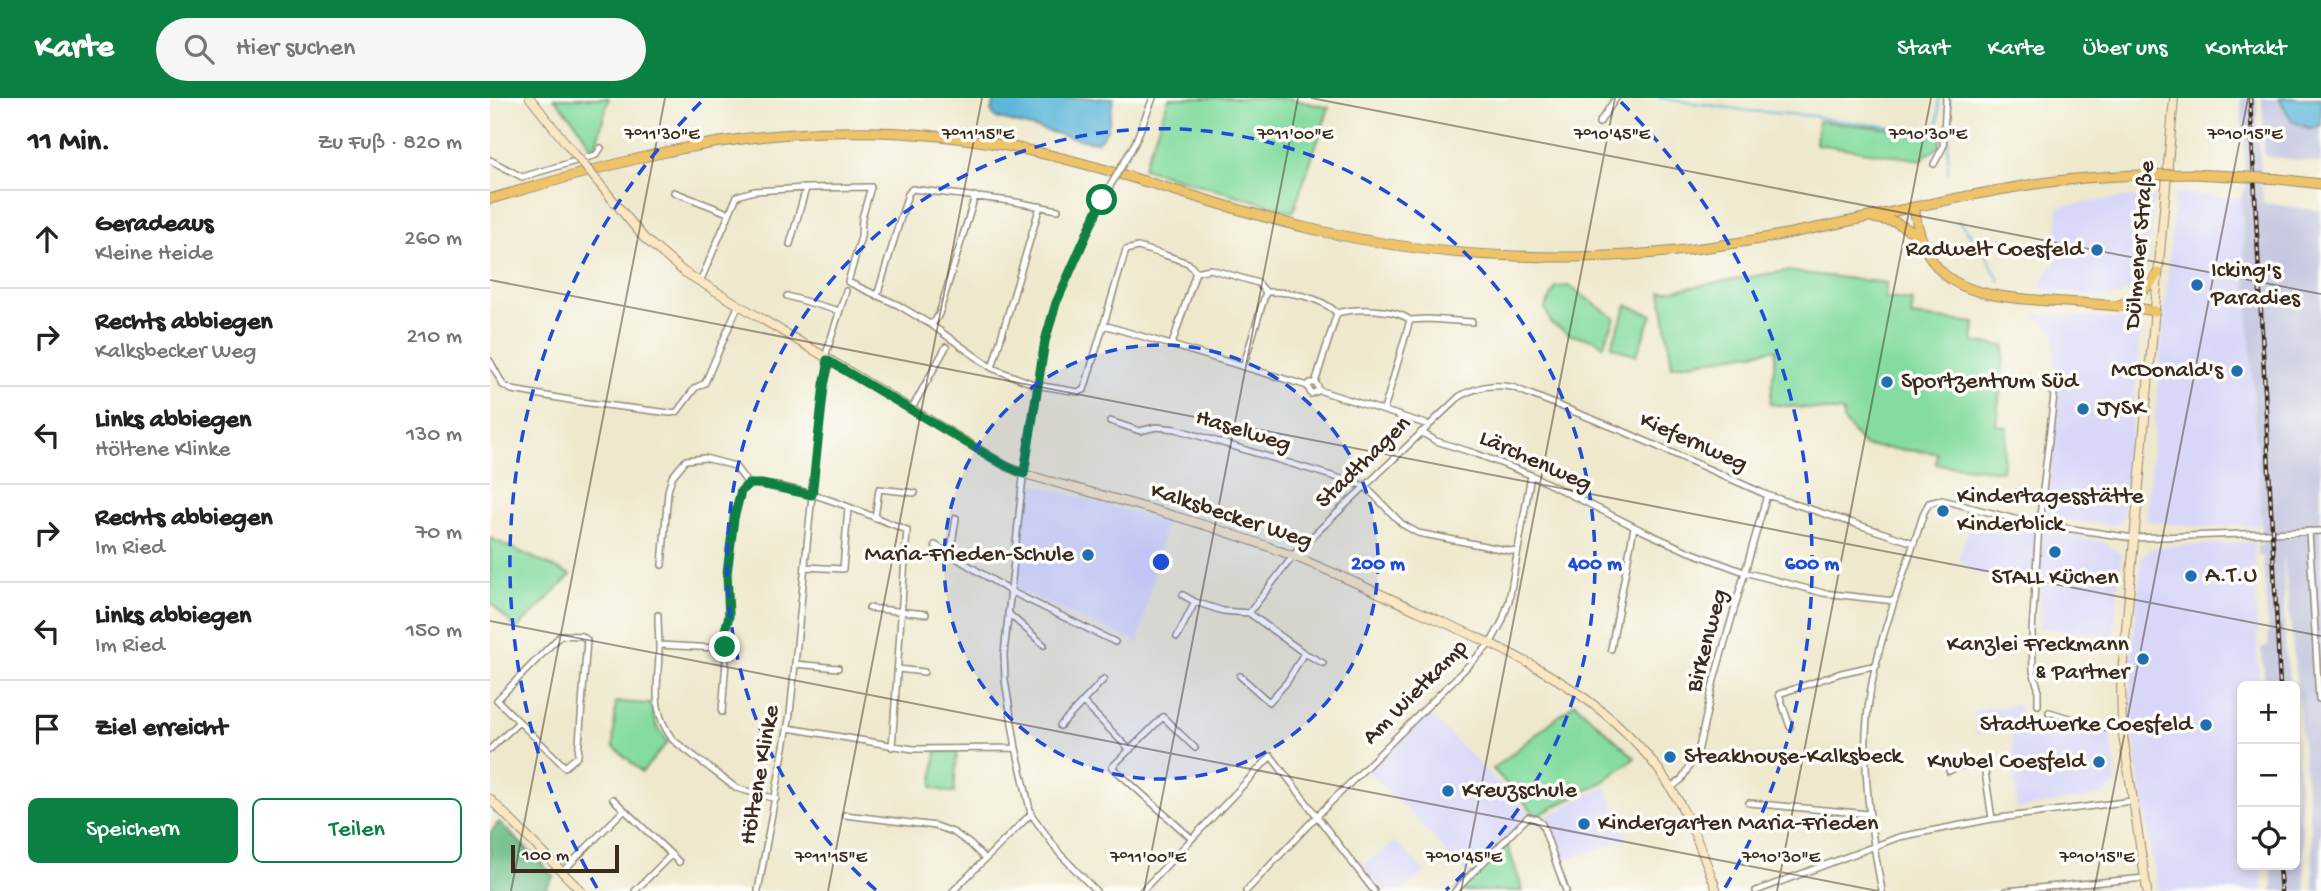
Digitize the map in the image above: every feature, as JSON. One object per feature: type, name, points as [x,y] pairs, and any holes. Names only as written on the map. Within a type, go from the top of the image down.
[{"type":"main road","points":[[490,199],[611,166],[710,144],[795,134],[853,132],[937,136],[1020,149],[1104,168],[1309,228],[1371,241],[1489,255],[1576,257],[1664,253],[1767,238],[1914,207],[2087,177],[2193,174],[2321,184]]},
{"type":"main road","points":[[1914,207],[1920,236],[1928,255],[1938,268],[1971,290],[1994,296],[2155,311]]},
{"type":"main road","points":[[1866,217],[1895,222],[1920,236]]},
{"type":"main road","points":[[2114,307],[2127,303],[2140,294],[2158,273]]},
{"type":"street","name":"Kalksbecker Weg","points":[[530,98],[644,238],[662,255],[738,306],[1006,466],[1024,474],[1192,522],[1293,556],[1490,643],[1553,677],[1597,708],[1647,755],[1671,788],[1690,822],[1717,891]]},
{"type":"street","points":[[1096,891],[1055,848],[1031,814],[1016,748],[1005,680],[1004,654],[1024,474],[1045,341],[1056,303],[1102,200],[1135,144],[1153,98]]},
{"type":"street","points":[[1599,123],[1616,98]]},
{"type":"street","points":[[1934,164],[1943,147],[1945,98]]},
{"type":"street","name":"Dülmener Straße","points":[[2147,891],[2122,729],[2121,684],[2174,98]]},
{"type":"street","points":[[490,160],[522,177],[596,155],[601,148]]},
{"type":"street","points":[[700,282],[737,196],[745,192],[871,187],[848,282],[930,324],[992,368],[1036,385],[1078,392],[1084,390],[1126,250],[1138,247],[1166,255],[1188,263],[1196,272]]},
{"type":"street","points":[[790,244],[806,188]]},
{"type":"street","points":[[877,296],[908,194],[912,189],[1058,210]]},
{"type":"street","points":[[674,192],[728,213]]},
{"type":"street","points":[[930,324],[939,314],[975,196]]},
{"type":"street","points":[[992,368],[1040,206]]},
{"type":"street","points":[[1196,272],[1210,269],[1258,283],[1266,292]]},
{"type":"street","points":[[1172,344],[1196,272]]},
{"type":"street","name":"Höltene Klinke","points":[[758,891],[788,728],[828,367],[826,354],[846,291]]},
{"type":"street","points":[[1266,292],[1283,291],[1329,304],[1337,313]]},
{"type":"street","points":[[1243,367],[1266,292]]},
{"type":"street","points":[[787,296],[839,311]]},
{"type":"street","points":[[490,361],[502,385],[512,390],[677,412],[695,388],[705,383],[738,306]]},
{"type":"street","points":[[1337,313],[1352,309],[1403,315],[1410,320],[1472,322]]},
{"type":"street","points":[[1318,390],[1315,383],[1337,313]]},
{"type":"street","points":[[1384,410],[1410,320]]},
{"type":"street","points":[[1104,325],[1308,386],[1315,383]]},
{"type":"street","points":[[911,410],[946,347]]},
{"type":"street","points":[[2038,705],[2038,688],[2033,671],[2032,631],[2039,525],[2054,395],[2043,380]]},
{"type":"street","name":"Kiefernweg","points":[[1460,396],[1483,385],[1512,387],[1625,432],[1767,495],[1914,543]]},
{"type":"street","points":[[1308,386],[1311,394],[1318,390],[1429,425]]},
{"type":"street","name":"Stadthagen","points":[[1249,613],[1293,556],[1460,396]]},
{"type":"street","name":"Haselweg","points":[[1110,421],[1140,431],[1156,427],[1176,429],[1365,486]]},
{"type":"street","name":"Lärchenweg","points":[[1421,432],[1436,441],[1531,475],[1634,527],[1744,572],[1824,593],[1894,601]]},
{"type":"street","points":[[662,565],[667,491],[672,477],[686,460],[705,458],[736,466],[748,484]]},
{"type":"street","name":"Am Wietkamp","points":[[1245,891],[1490,643],[1503,622],[1509,601],[1531,475]]},
{"type":"street","points":[[722,712],[726,661],[718,642],[722,642],[729,616],[727,573],[731,531],[741,491],[748,484],[761,484],[812,495],[907,530],[892,747]]},
{"type":"street","points":[[1365,486],[1402,524],[1418,533],[1516,552]]},
{"type":"street","points":[[876,518],[879,489],[915,493]]},
{"type":"street","name":"Birkenweg","points":[[1671,788],[1681,780],[1698,752],[1714,680],[1767,495]]},
{"type":"street","points":[[1882,891],[1869,814],[1866,731],[1877,665],[1894,601],[1929,503],[1942,500],[2039,525],[2133,538],[2321,531]]},
{"type":"street","points":[[805,567],[843,569],[848,508]]},
{"type":"street","points":[[950,556],[956,518]]},
{"type":"street","points":[[1611,649],[1634,527]]},
{"type":"street","points":[[2309,531],[2319,699]]},
{"type":"street","points":[[935,545],[1010,591],[1115,642]]},
{"type":"street","points":[[1183,595],[1223,611],[1249,613],[1304,653],[1323,663]]},
{"type":"street","points":[[1177,637],[1195,602]]},
{"type":"street","points":[[869,608],[926,614]]},
{"type":"street","points":[[1008,613],[1044,645]]},
{"type":"street","points":[[658,615],[655,701],[667,732],[673,740],[736,788],[776,799]]},
{"type":"street","points":[[561,635],[582,636],[587,640],[578,756],[565,767],[519,722],[498,700],[561,635]]},
{"type":"street","points":[[659,645],[720,649]]},
{"type":"street","points":[[1240,676],[1269,702],[1287,682],[1304,653]]},
{"type":"street","points":[[795,664],[838,668]]},
{"type":"street","points":[[1790,727],[1779,694],[1841,673],[1877,665]]},
{"type":"street","points":[[898,669],[923,672]]},
{"type":"street","points":[[1060,726],[1104,679]]},
{"type":"street","points":[[1083,702],[1130,750]]},
{"type":"street","points":[[2049,712],[2102,728],[2122,729]]},
{"type":"street","points":[[1191,838],[1112,767],[1163,717],[1195,748]]},
{"type":"street","points":[[490,750],[519,722]]},
{"type":"street","points":[[788,728],[892,747],[935,750],[1016,748]]},
{"type":"street","points":[[1142,891],[1270,756],[1374,891]]},
{"type":"street","points":[[1949,771],[1961,765],[1978,762],[1984,765],[1992,819]]},
{"type":"street","points":[[490,799],[581,891]]},
{"type":"street","points":[[613,799],[679,862]]},
{"type":"street","points":[[1756,891],[1899,837],[1992,819],[2132,801]]},
{"type":"street","points":[[1749,803],[1869,814]]},
{"type":"street","points":[[562,872],[624,810]]},
{"type":"street","points":[[953,891],[1031,814]]},
{"type":"street","points":[[845,815],[936,826],[953,832],[984,858]]},
{"type":"street","points":[[1455,891],[1528,817],[1542,824],[1566,891]]},
{"type":"street","points":[[635,891],[671,855]]},
{"type":"street","points":[[2006,891],[2145,878]]},
{"type":"shaded area","points":[[2241,98],[2256,98],[2263,203],[2321,211],[2321,891],[2314,891],[2300,720],[2300,681],[2296,681],[2283,549],[2285,649],[2289,681],[2265,681],[2261,648],[2269,646],[2263,556],[2258,556],[2257,546],[2263,546],[2241,199],[2246,185]]},
{"type":"shaded area","points":[[2262,98],[2321,98],[2321,163],[2264,156]]},
{"type":"shaded area","points":[[2175,192],[2241,199],[2262,525],[2200,527],[2146,521]]},
{"type":"shaded area","points":[[2154,197],[2146,272],[2138,286],[2117,297],[2097,297],[2039,287],[2058,257],[2058,207],[2118,198]]},
{"type":"shaded area","points":[[2034,314],[2131,320],[2141,327],[2123,521],[2114,525],[2052,519],[2048,513],[2058,399],[2055,384],[2054,331]]},
{"type":"shaded area","name":"Maria-Frieden-Schule","points":[[1026,482],[1166,522],[1138,643],[1014,588]]},
{"type":"shaded area","points":[[1972,513],[2023,527],[2105,542],[2121,555],[2114,636],[2039,628],[2040,581],[1977,574],[1959,560]]},
{"type":"shaded area","points":[[2254,542],[2259,681],[2237,681],[2237,870],[2262,870],[2263,891],[2158,891],[2138,773],[2130,699],[2131,662],[2142,557],[2157,547]]},
{"type":"shaded area","points":[[2018,705],[2020,721],[2025,726],[2035,725],[2049,717],[2110,734],[2117,781],[2114,787],[2098,796],[2017,809],[2011,729],[1976,734],[1974,710]]},
{"type":"shaded area","name":"Kreuzschule","points":[[1427,712],[1530,814],[1466,875],[1419,822],[1366,769]]},
{"type":"shaded area","name":"Kindergarten Maria-Frieden","points":[[1605,786],[1624,826],[1627,839],[1559,862],[1545,817]]},
{"type":"shaded area","points":[[2300,804],[2306,891],[2273,891],[2271,870],[2300,870]]},
{"type":"shaded area","points":[[1395,842],[1426,872],[1401,891],[1383,891],[1362,866]]},
{"type":"green space","points":[[554,98],[609,98],[595,148],[591,147],[576,123]]},
{"type":"green space","points":[[1169,98],[1288,98],[1329,108],[1293,212],[1143,168]]},
{"type":"green space","points":[[1818,121],[1940,134],[1940,147],[1922,160],[1816,144]]},
{"type":"green space","name":"Sportzentrum Süd","points":[[1785,271],[1886,283],[1885,298],[1913,301],[1911,316],[1975,323],[1973,342],[2005,346],[1996,425],[2007,427],[2002,471],[1936,464],[1937,453],[1864,446],[1843,420],[1843,412],[1770,404],[1776,349],[1672,366],[1661,292]]},
{"type":"green space","points":[[1569,286],[1615,318],[1603,346],[1596,340],[1571,335],[1551,323],[1545,308],[1556,287]]},
{"type":"green space","points":[[1627,305],[1652,315],[1636,356],[1611,346]]},
{"type":"green space","points":[[490,538],[571,575],[517,629],[490,602]]},
{"type":"green space","points":[[616,702],[650,704],[657,727],[668,742],[642,772],[613,746]]},
{"type":"green space","points":[[1575,703],[1635,758],[1601,783],[1537,816],[1493,769]]},
{"type":"green space","points":[[936,751],[957,752],[954,793],[932,788]]},
{"type":"green space","points":[[499,822],[554,876],[544,891],[496,891],[490,886],[490,833]]},
{"type":"green space","points":[[1506,841],[1523,891],[1456,891]]},
{"type":"water","points":[[996,98],[1114,98],[1108,127],[1097,142],[995,118],[991,111]]},
{"type":"water","points":[[2279,98],[2321,98],[2321,125],[2310,129],[2292,121]]},
{"type":"waterway","points":[[1659,98],[1940,132]]},
{"type":"waterway","points":[[1938,131],[1939,98]]},
{"type":"waterway","points":[[1949,142],[1950,98]]},
{"type":"waterway","points":[[1948,141],[1948,174]]},
{"type":"waterway","points":[[1958,220],[1983,249],[2000,282]]},
{"type":"railway","points":[[2250,98],[2280,681]]},
{"type":"railway","points":[[2279,870],[2281,891]]},
{"type":"place","name":"Radwelt Coesfeld","points":[[2097,250]]},
{"type":"place","name":"Icking's Paradies","points":[[2197,285]]},
{"type":"place","name":"McDonald's","points":[[2237,371]]},
{"type":"place","name":"Sportzentrum Süd","points":[[1887,382]]},
{"type":"place","name":"JYSK","points":[[2083,409]]},
{"type":"place","name":"Kindertagesstätte Kinderblick","points":[[1943,511]]},
{"type":"place","name":"STALL Küchen","points":[[2055,552]]},
{"type":"place","name":"Maria-Frieden-Schule","points":[[1088,555]]},
{"type":"place","name":"A.T.U","points":[[2191,576]]},
{"type":"place","name":"Kanzlei Freckmann & Partner","points":[[2143,659]]},
{"type":"place","name":"Stadtwerke Coesfeld","points":[[2206,725]]},
{"type":"place","name":"Steakhouse-Kalksbeck","points":[[1670,757]]},
{"type":"place","name":"Knubel Coesfeld","points":[[2099,762]]},
{"type":"place","name":"Kreuzschule","points":[[1448,791]]},
{"type":"place","name":"Kindergarten Maria-Frieden","points":[[1584,824]]},
{"type":"route","points":[[725,647],[722,642],[729,616],[729,545],[741,491],[748,484],[761,484],[812,495],[827,360],[1024,474],[1045,341],[1056,303],[1102,200]]}]
